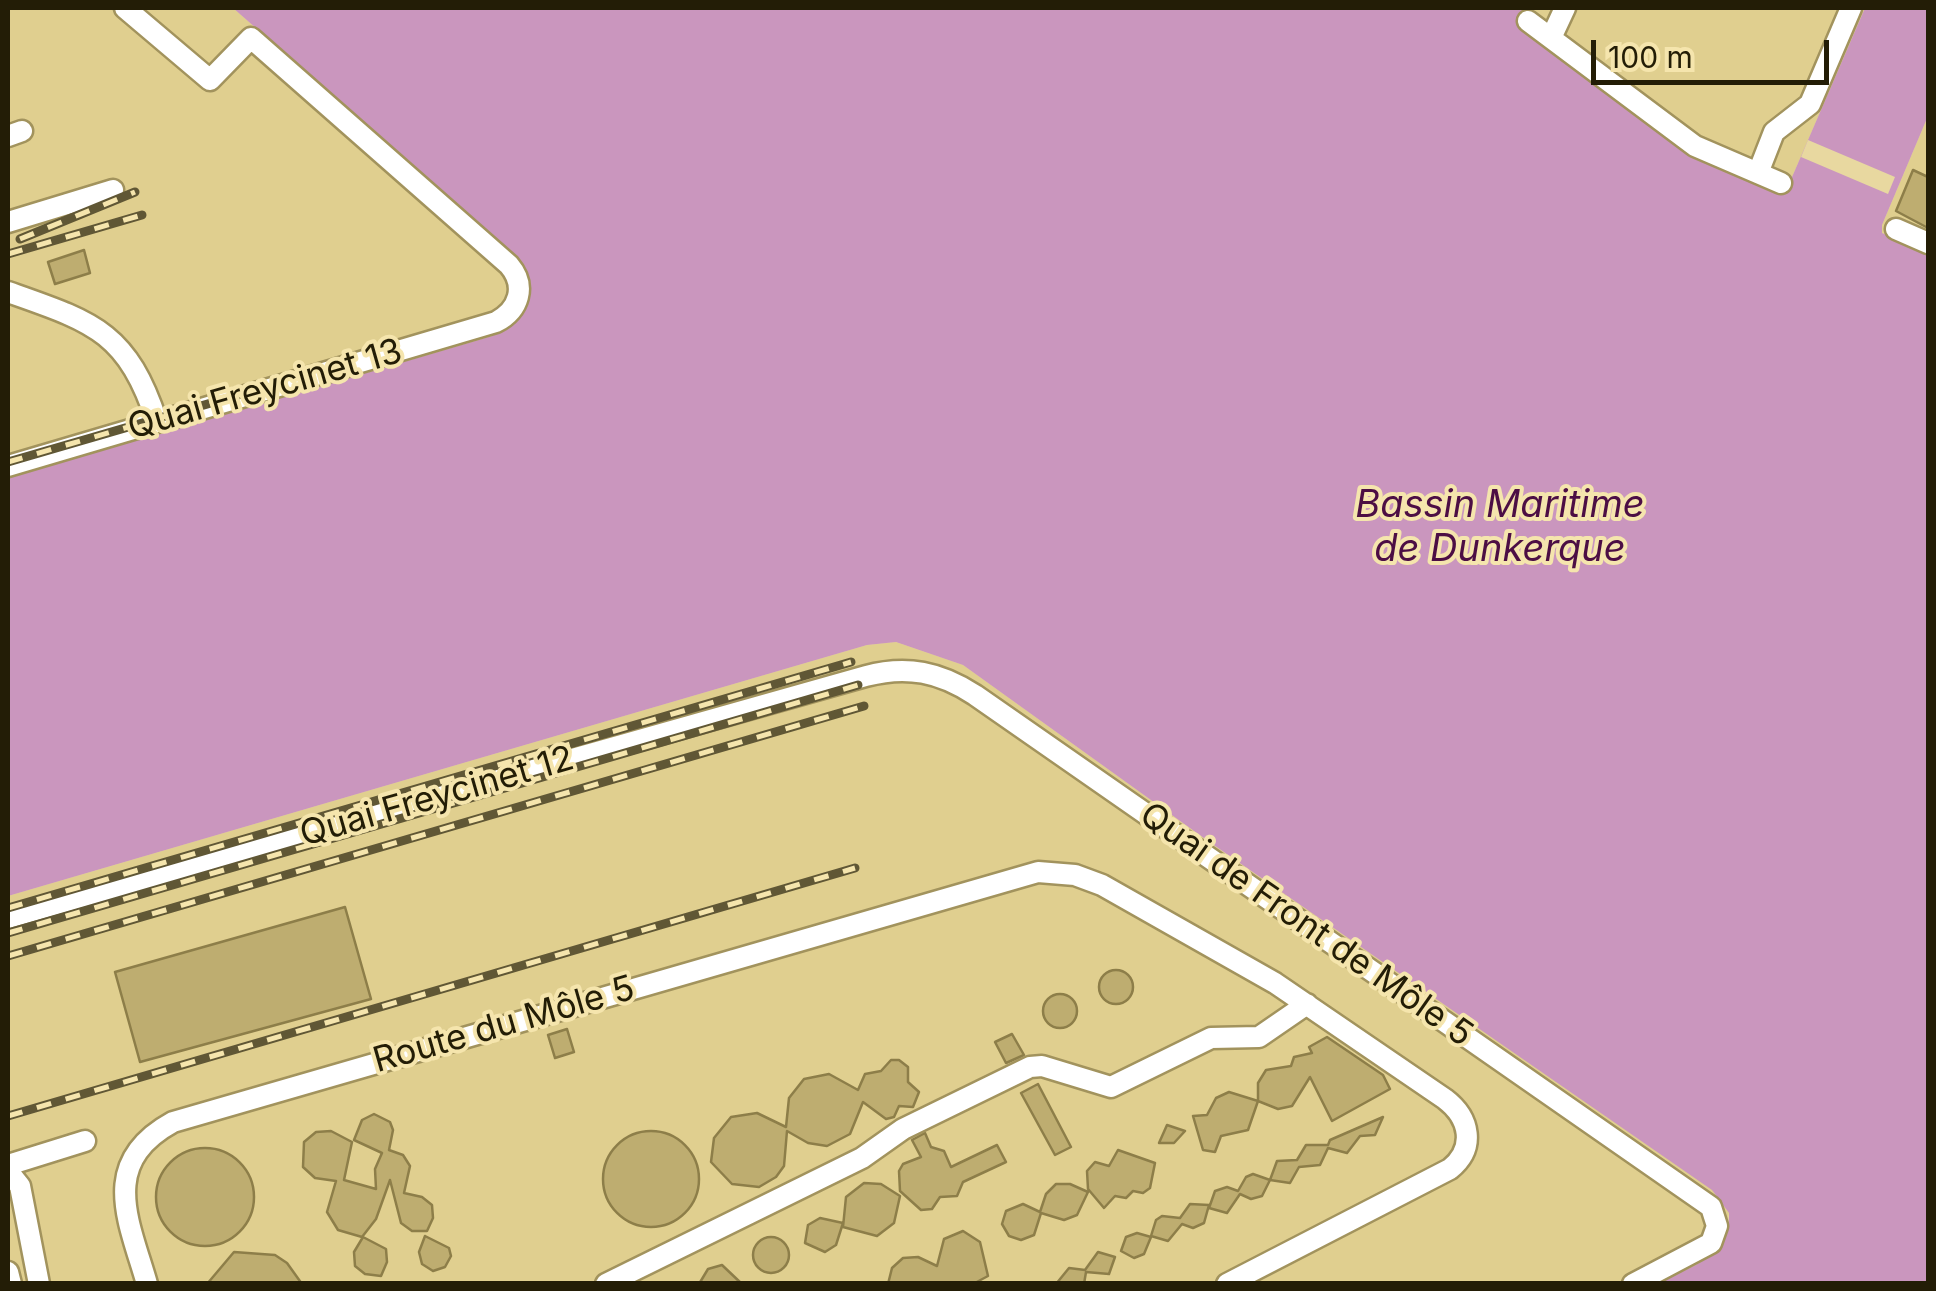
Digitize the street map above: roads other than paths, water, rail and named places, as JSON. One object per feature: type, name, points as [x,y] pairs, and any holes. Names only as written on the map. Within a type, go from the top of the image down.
[{"type":"street","name":"Quai Freycinet 13","points":[[8,466],[496,322],[516,304],[519,280],[509,266],[251,38],[210,80],[125,8]]},
{"type":"street","points":[[1551,38],[1565,8]]},
{"type":"street","points":[[1758,173],[1774,132],[1810,104],[1851,8]]},
{"type":"street","points":[[1528,21],[1696,146],[1780,182]]},
{"type":"street","points":[[8,222],[113,190]]},
{"type":"street","points":[[1896,229],[1928,243]]},
{"type":"street","points":[[8,292],[70,314],[114,342],[138,369],[157,422]]},
{"type":"street","name":"Quai de Front de Môle 5","points":[[866,676],[897,670],[926,671],[975,695],[1714,1211],[1717,1231],[1705,1248],[1634,1284]]},
{"type":"street","name":"Quai Freycinet 12","points":[[8,918],[866,676]]},
{"type":"street","name":"Route du Môle 5","points":[[147,1284],[125,1216],[123,1188],[144,1145],[173,1122],[1012,876],[1056,872],[1102,884],[1307,1004],[1452,1104],[1462,1115],[1468,1133],[1460,1159],[1442,1174],[1227,1284]]},
{"type":"street","points":[[606,1284],[862,1158],[904,1129],[1030,1067],[1042,1066],[1111,1088],[1211,1038],[1259,1037],[1307,1004]]},
{"type":"street","points":[[39,1284],[20,1186],[8,1168],[85,1140]]},
{"type":"street","points":[[8,1272],[10,1284]]},
{"type":"water","name":"Bassin Maritime de Dunkerque","points":[[233,8],[1533,8],[1520,28],[1694,153],[1789,184],[1865,8],[1928,8],[1928,116],[1882,233],[1928,253],[1928,1283],[1657,1283],[1706,1258],[1723,1240],[1729,1213],[1712,1190],[1208,841],[963,665],[896,642],[867,645],[8,896],[8,478],[492,336],[513,322],[524,302],[526,279],[516,256]]},
{"type":"railway","points":[[20,239],[135,192]]},
{"type":"railway","points":[[8,254],[142,215]]},
{"type":"railway","points":[[8,462],[266,387]]},
{"type":"railway","points":[[8,908],[851,662]]},
{"type":"railway","points":[[8,933],[858,685]]},
{"type":"railway","points":[[8,956],[864,706]]},
{"type":"railway","points":[[8,1116],[855,868]]}]
